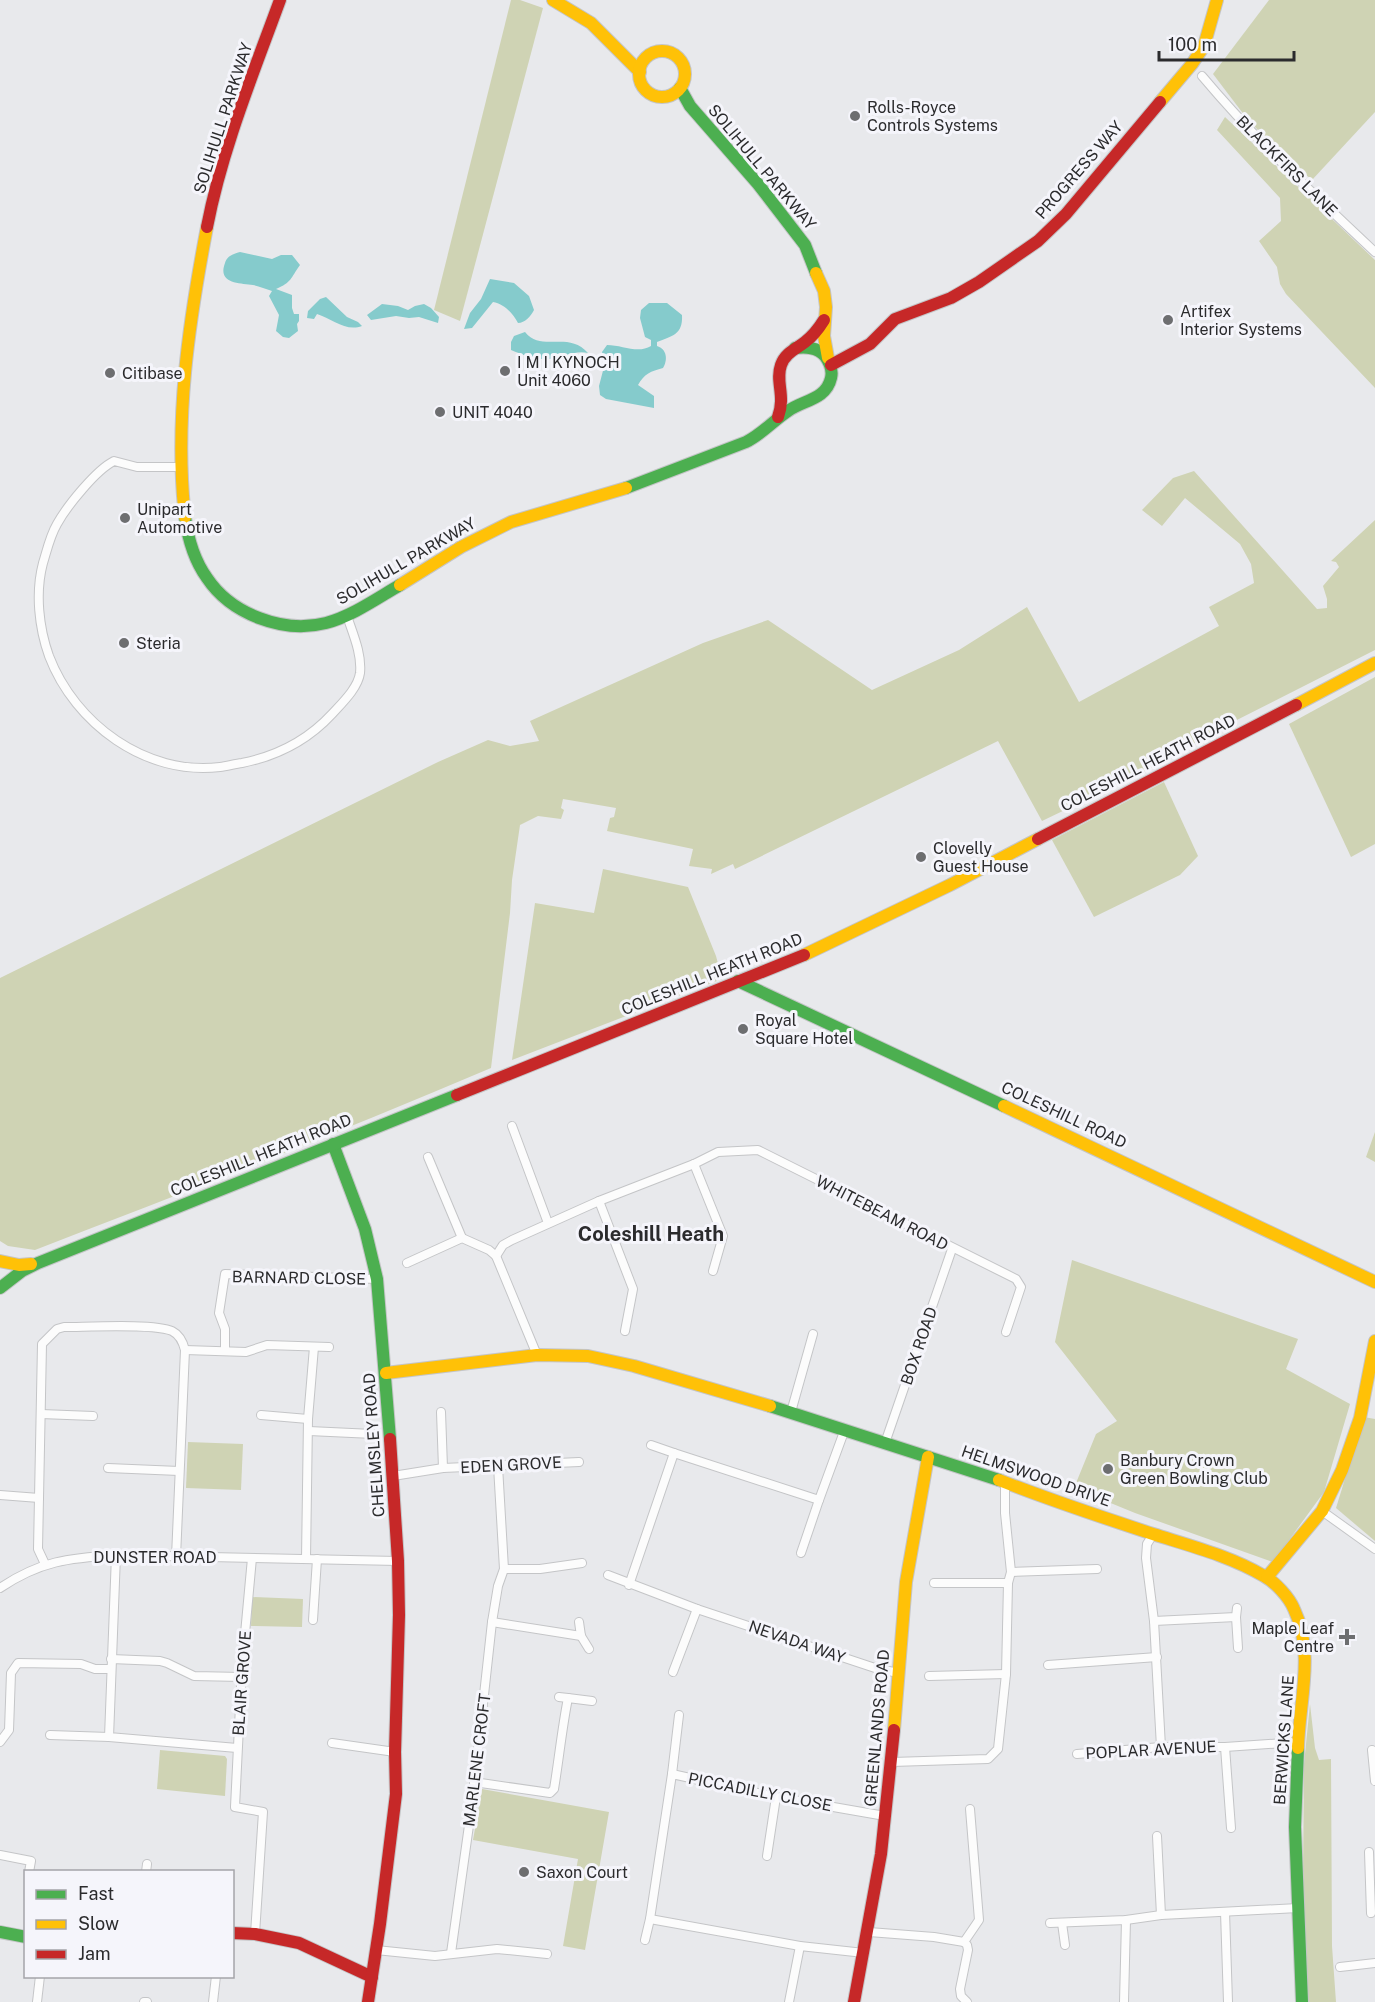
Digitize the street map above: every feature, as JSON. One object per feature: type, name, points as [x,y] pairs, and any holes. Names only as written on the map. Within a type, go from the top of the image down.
[{"type":"street","name":"SOLIHULL PARKWAY","points":[[280,0],[214,195],[190,322],[185,370],[182,415],[185,513],[194,553],[206,577],[226,598],[250,614],[276,623],[307,626],[347,616],[482,535],[536,512],[639,484],[719,454],[752,440],[767,430],[778,418],[806,400]]},
{"type":"street","points":[[553,0],[591,23],[640,72]]},
{"type":"street","name":"PROGRESS WAY","points":[[830,362],[870,344],[895,320],[951,298],[979,282],[1038,241],[1066,214],[1192,64],[1204,46],[1212,22],[1214,2]]},
{"type":"street","points":[[623,53],[635,56],[663,51],[677,56],[685,69],[685,76],[675,91],[660,96],[648,91],[642,84],[640,72],[649,55]]},
{"type":"street","name":"BLACKFIRS LANE","points":[[1202,76],[1306,187],[1375,252]]},
{"type":"street","name":"SOLIHULL PARKWAY","points":[[675,91],[758,184],[805,245],[824,291],[824,336],[830,362]]},
{"type":"street","points":[[778,418],[783,406],[779,373],[782,360],[812,336],[825,319]]},
{"type":"street","points":[[781,382],[793,396],[806,400],[819,396],[825,391],[832,375],[830,362],[817,349],[809,346],[795,348]]},
{"type":"street","points":[[183,466],[137,467],[114,461],[106,465],[83,488],[57,523],[51,537],[41,571],[39,588],[44,641],[53,667],[64,686],[94,723],[130,750],[185,766],[219,767],[276,754],[308,736],[326,721],[358,681],[359,658],[347,616]]},
{"type":"street","name":"COLESHILL HEATH ROAD","points":[[0,1288],[22,1271],[38,1263],[800,957],[871,924],[1375,663]]},
{"type":"street","name":"COLESHILL ROAD","points":[[738,981],[1375,1282]]},
{"type":"street","points":[[512,1126],[548,1223]]},
{"type":"street","name":"CHELMSLEY ROAD","points":[[333,1144],[365,1229],[377,1279],[386,1373],[398,1561],[396,1794],[393,1833],[368,2002]]},
{"type":"street","name":"WHITEBEAM ROAD","points":[[496,1256],[503,1245],[548,1223],[694,1164],[718,1152],[758,1150],[1018,1281],[1021,1287],[1006,1332]]},
{"type":"street","points":[[428,1157],[462,1238],[489,1250],[496,1256],[537,1355]]},
{"type":"street","points":[[694,1164],[723,1236],[713,1271]]},
{"type":"street","points":[[599,1201],[633,1289],[625,1331]]},
{"type":"street","points":[[407,1263],[462,1238]]},
{"type":"street","name":"BOX ROAD","points":[[885,1443],[952,1249]]},
{"type":"street","name":"COLESHILL HEATH ROAD","points":[[0,1261],[19,1265],[38,1263]]},
{"type":"street","name":"BARNARD CLOSE","points":[[225,1351],[225,1329],[219,1313],[225,1274],[377,1279]]},
{"type":"street","points":[[45,1564],[38,1550],[42,1344],[57,1329],[64,1327],[156,1327],[172,1331],[180,1337],[185,1350],[176,1557]]},
{"type":"street","points":[[791,1412],[813,1334]]},
{"type":"street","points":[[1267,1577],[1322,1511],[1342,1470],[1360,1418],[1375,1341]]},
{"type":"street","points":[[185,1350],[246,1352],[267,1345],[329,1347]]},
{"type":"street","points":[[306,1559],[308,1419],[314,1347]]},
{"type":"street","name":"HELMSWOOD DRIVE","points":[[386,1373],[537,1355],[597,1358],[734,1394],[844,1429],[1216,1554],[1267,1577]]},
{"type":"street","name":"EDEN GROVE","points":[[441,1412],[443,1468]]},
{"type":"street","points":[[40,1414],[93,1416]]},
{"type":"street","points":[[261,1415],[308,1419]]},
{"type":"street","points":[[801,1553],[844,1429]]},
{"type":"street","points":[[309,1431],[373,1434]]},
{"type":"street","points":[[651,1445],[819,1500]]},
{"type":"street","points":[[629,1585],[674,1453]]},
{"type":"street","name":"GREENLANDS ROAD","points":[[854,2002],[869,1932],[885,1816],[892,1762],[906,1583],[927,1457]]},
{"type":"street","name":"EDEN GROVE","points":[[393,1476],[443,1468],[579,1462]]},
{"type":"street","name":"MARLENE CROFT","points":[[451,1953],[474,1782],[492,1622],[498,1586],[504,1569],[498,1466]]},
{"type":"street","points":[[108,1468],[179,1471]]},
{"type":"street","points":[[892,1762],[988,1759],[998,1749],[1006,1674],[1008,1583],[1011,1572],[1005,1513],[1005,1482]]},
{"type":"street","points":[[0,1495],[39,1498]]},
{"type":"street","points":[[1322,1511],[1375,1549]]},
{"type":"street","points":[[1154,1533],[1147,1544],[1146,1558],[1157,1657],[1161,1747]]},
{"type":"street","points":[[109,1737],[116,1555]]},
{"type":"street","name":"DUNSTER ROAD","points":[[0,1588],[45,1564],[78,1557],[116,1555],[398,1561]]},
{"type":"street","name":"BLAIR GROVE","points":[[252,1558],[237,1748],[236,1807],[263,1812],[255,1934]]},
{"type":"street","points":[[313,1620],[317,1559]]},
{"type":"street","points":[[504,1569],[540,1569],[582,1563]]},
{"type":"street","points":[[1011,1572],[1097,1569]]},
{"type":"street","name":"NEVADA WAY","points":[[608,1575],[629,1585],[697,1609],[875,1668],[898,1673]]},
{"type":"street","name":"BERWICKS LANE","points":[[1267,1577],[1294,1608],[1302,1632],[1306,1659],[1298,1742],[1295,1827],[1302,2002]]},
{"type":"street","points":[[934,1583],[1008,1583]]},
{"type":"street","points":[[673,1672],[697,1609]]},
{"type":"street","points":[[1154,1621],[1237,1613],[1238,1648]]},
{"type":"street","points":[[492,1622],[580,1636]]},
{"type":"street","points":[[579,1622],[580,1636],[589,1649]]},
{"type":"street","points":[[1048,1665],[1157,1657]]},
{"type":"street","points":[[0,1742],[9,1730],[10,1672],[18,1663],[81,1664],[95,1669],[111,1664],[160,1661],[194,1676],[242,1677]]},
{"type":"street","points":[[929,1676],[1006,1674]]},
{"type":"street","points":[[558,1697],[592,1701]]},
{"type":"street","points":[[474,1782],[550,1793],[554,1789],[568,1698]]},
{"type":"street","points":[[672,1774],[679,1715]]},
{"type":"street","points":[[50,1735],[109,1737],[237,1748]]},
{"type":"street","name":"POPLAR AVENUE","points":[[1077,1754],[1161,1747],[1225,1747],[1298,1742]]},
{"type":"street","points":[[332,1743],[395,1752]]},
{"type":"street","name":"POPLAR AVENUE","points":[[1225,1747],[1231,1828]]},
{"type":"street","points":[[1372,1750],[1375,1781]]},
{"type":"street","name":"PICCADILLY CLOSE","points":[[645,1940],[672,1774],[776,1797],[885,1816]]},
{"type":"street","points":[[767,1856],[776,1797]]},
{"type":"street","points":[[963,1942],[979,1920],[970,1809]]},
{"type":"street","points":[[1157,1836],[1161,1915]]},
{"type":"street","points":[[1369,1852],[1373,1879],[1371,1913]]},
{"type":"street","points":[[0,1855],[31,1861],[29,1870]]},
{"type":"street","points":[[1050,1923],[1298,1908]]},
{"type":"street","points":[[1226,1912],[1228,2002]]},
{"type":"street","points":[[650,1919],[800,1946],[864,1953]]},
{"type":"street","points":[[1124,2002],[1126,1920]]},
{"type":"street","points":[[1062,1923],[1065,1945]]},
{"type":"street","points":[[0,1932],[24,1937]]},
{"type":"street","points":[[234,1932],[299,1943],[372,1977]]},
{"type":"street","points":[[869,1932],[934,1937],[963,1942],[967,1945],[968,1950],[960,1989],[961,1996],[967,2002]]},
{"type":"street","points":[[789,2002],[800,1946]]},
{"type":"street","points":[[376,1950],[435,1956],[497,1949],[547,1954]]},
{"type":"street","points":[[1340,1967],[1375,1964]]},
{"type":"street","points":[[37,2002],[40,1978]]},
{"type":"street","points":[[213,2002],[216,1978]]},
{"type":"green space","points":[[511,0],[520,0],[543,8],[460,321],[434,310]]},
{"type":"green space","points":[[1269,0],[1375,0],[1375,112],[1312,180],[1248,120],[1213,74]]},
{"type":"green space","points":[[1225,117],[1375,260],[1375,388],[1286,294],[1280,284],[1277,267],[1259,241],[1281,221],[1280,198],[1217,130]]},
{"type":"green space","points":[[1194,471],[1317,609],[1327,608],[1323,586],[1339,567],[1336,562],[1331,561],[1375,520],[1375,650],[1217,730],[1150,769],[1042,821],[998,741],[735,869],[733,864],[711,874],[712,869],[689,866],[693,849],[607,831],[610,818],[614,817],[616,808],[563,799],[561,808],[564,810],[561,819],[538,816],[520,825],[491,1068],[321,1138],[35,1250],[8,1246],[0,1241],[0,978],[438,762],[488,740],[510,746],[539,741],[530,721],[703,643],[768,620],[872,690],[959,650],[1027,607],[1079,702],[1219,626],[1209,607],[1254,583],[1251,564],[1240,544],[1185,498],[1162,526],[1142,510],[1173,478]]},
{"type":"green space","points":[[1375,677],[1375,844],[1351,857],[1289,724]]},
{"type":"green space","points":[[1164,782],[1198,856],[1180,875],[1094,917],[1052,840]]},
{"type":"green space","points":[[603,869],[688,887],[716,956],[722,979],[512,1060],[535,903],[594,913]]},
{"type":"green space","points":[[1375,1132],[1375,1162],[1366,1157]]},
{"type":"green space","points":[[1072,1260],[1298,1339],[1286,1369],[1350,1404],[1324,1492],[1273,1562],[1135,1513],[1074,1488],[1096,1434],[1117,1421],[1055,1342]]},
{"type":"green space","points":[[1364,1417],[1375,1419],[1375,1541],[1336,1508]]},
{"type":"green space","points":[[188,1442],[243,1444],[241,1490],[186,1488]]},
{"type":"green space","points":[[252,1597],[303,1599],[302,1627],[251,1626]]},
{"type":"green space","points":[[1310,1704],[1315,1748],[1319,1760],[1331,1759],[1332,1946],[1336,2002],[1308,2002],[1303,1883],[1304,1764]]},
{"type":"green space","points":[[160,1750],[225,1756],[227,1759],[225,1796],[157,1789]]},
{"type":"green space","points":[[482,1789],[609,1812],[585,1950],[563,1946],[578,1859],[473,1840]]},
{"type":"water","points":[[240,252],[272,259],[281,255],[292,255],[300,265],[288,282],[276,289],[292,295],[294,314],[299,314],[298,331],[289,338],[283,337],[276,331],[279,315],[269,296],[272,291],[255,285],[236,283],[224,275],[223,270],[227,259]]},
{"type":"water","points":[[490,279],[514,283],[529,296],[534,310],[528,319],[518,323],[508,310],[493,302],[472,328],[464,329],[470,313],[481,299]]},
{"type":"water","points":[[326,297],[347,317],[362,326],[345,326],[317,314],[314,319],[307,318],[308,311],[320,299]]},
{"type":"water","points":[[649,303],[667,303],[682,315],[681,327],[676,334],[657,342],[657,346],[666,355],[663,368],[648,374],[638,385],[654,396],[654,408],[606,399],[600,395],[599,386],[605,363],[602,352],[607,345],[635,349],[651,346],[651,340],[645,337],[640,318],[641,310]]},
{"type":"water","points":[[382,304],[408,310],[424,304],[439,317],[438,323],[419,317],[396,316],[371,320],[367,315]]},
{"type":"water","points":[[525,332],[539,341],[572,343],[588,353],[544,359],[511,350],[514,336]]},
{"type":"traffic: fast","points":[[680,88],[690,106],[758,184],[805,245],[816,273]]},
{"type":"traffic: fast","points":[[626,488],[746,442],[794,407],[813,399],[824,391],[831,378],[831,369],[825,356],[815,349],[795,348]]},
{"type":"traffic: fast","points":[[185,517],[192,549],[207,578],[230,602],[259,618],[293,626],[326,623],[355,612],[400,585]]},
{"type":"traffic: fast","points":[[738,981],[1004,1106]]},
{"type":"traffic: fast","points":[[0,1288],[22,1271],[38,1263],[457,1095]]},
{"type":"traffic: fast","points":[[333,1144],[365,1229],[377,1279],[390,1439]]},
{"type":"traffic: fast","points":[[770,1406],[999,1480]]},
{"type":"traffic: fast","points":[[1298,1748],[1295,1827],[1302,2002]]},
{"type":"traffic: fast","points":[[0,1932],[24,1937]]},
{"type":"traffic: slow","points":[[553,0],[591,23],[640,72]]},
{"type":"traffic: slow","points":[[1160,102],[1204,46],[1217,0]]},
{"type":"traffic: slow","points":[[662,51],[678,58],[685,74],[678,90],[662,97],[646,90],[639,74],[646,58],[662,51]]},
{"type":"traffic: slow","points":[[185,517],[182,481],[182,408],[194,298],[207,227]]},
{"type":"traffic: slow","points":[[816,273],[824,291],[826,307],[824,336],[828,358]]},
{"type":"traffic: slow","points":[[400,585],[461,547],[511,522],[626,488]]},
{"type":"traffic: slow","points":[[1296,705],[1375,663]]},
{"type":"traffic: slow","points":[[804,955],[950,885],[1038,839]]},
{"type":"traffic: slow","points":[[1004,1106],[1375,1282]]},
{"type":"traffic: slow","points":[[0,1261],[19,1265],[31,1264]]},
{"type":"traffic: slow","points":[[1267,1577],[1322,1511],[1342,1470],[1360,1418],[1375,1341]]},
{"type":"traffic: slow","points":[[386,1373],[537,1355],[588,1356],[634,1366],[770,1406]]},
{"type":"traffic: slow","points":[[894,1730],[906,1582],[928,1457]]},
{"type":"traffic: slow","points":[[999,1480],[1224,1557],[1251,1569],[1277,1586],[1294,1609],[1304,1643],[1304,1678],[1298,1748]]},
{"type":"traffic: jam","points":[[207,227],[230,140],[280,0]]},
{"type":"traffic: jam","points":[[831,365],[870,344],[895,319],[951,298],[979,282],[1038,241],[1066,214],[1160,102]]},
{"type":"traffic: jam","points":[[778,417],[781,402],[779,377],[781,365],[788,354],[811,337],[824,320]]},
{"type":"traffic: jam","points":[[1038,839],[1296,705]]},
{"type":"traffic: jam","points":[[457,1095],[804,955]]},
{"type":"traffic: jam","points":[[368,2002],[396,1794],[399,1615],[390,1439]]},
{"type":"traffic: jam","points":[[854,2002],[881,1854],[894,1730]]},
{"type":"traffic: jam","points":[[234,1933],[255,1934],[299,1943],[372,1977]]},
{"type":"place","name":"Rolls-Royce Controls Systems","points":[[855,116]]},
{"type":"place","name":"Artifex Interior Systems","points":[[1168,320]]},
{"type":"place","name":"I M I KYNOCH Unit 4060","points":[[505,371]]},
{"type":"place","name":"Citibase","points":[[110,373]]},
{"type":"place","name":"UNIT 4040","points":[[440,412]]},
{"type":"place","name":"Unipart Automotive","points":[[125,518]]},
{"type":"place","name":"Steria","points":[[124,643]]},
{"type":"place","name":"Clovelly Guest House","points":[[921,857]]},
{"type":"place","name":"Royal Square Hotel","points":[[743,1029]]},
{"type":"place","name":"Banbury Crown Green Bowling Club","points":[[1108,1469]]},
{"type":"place","name":"Maple Leaf Centre","points":[[1347,1637]]},
{"type":"place","name":"Saxon Court","points":[[524,1872]]},
{"type":"district","name":"Coleshill Heath","points":[[651,1234]]}]
